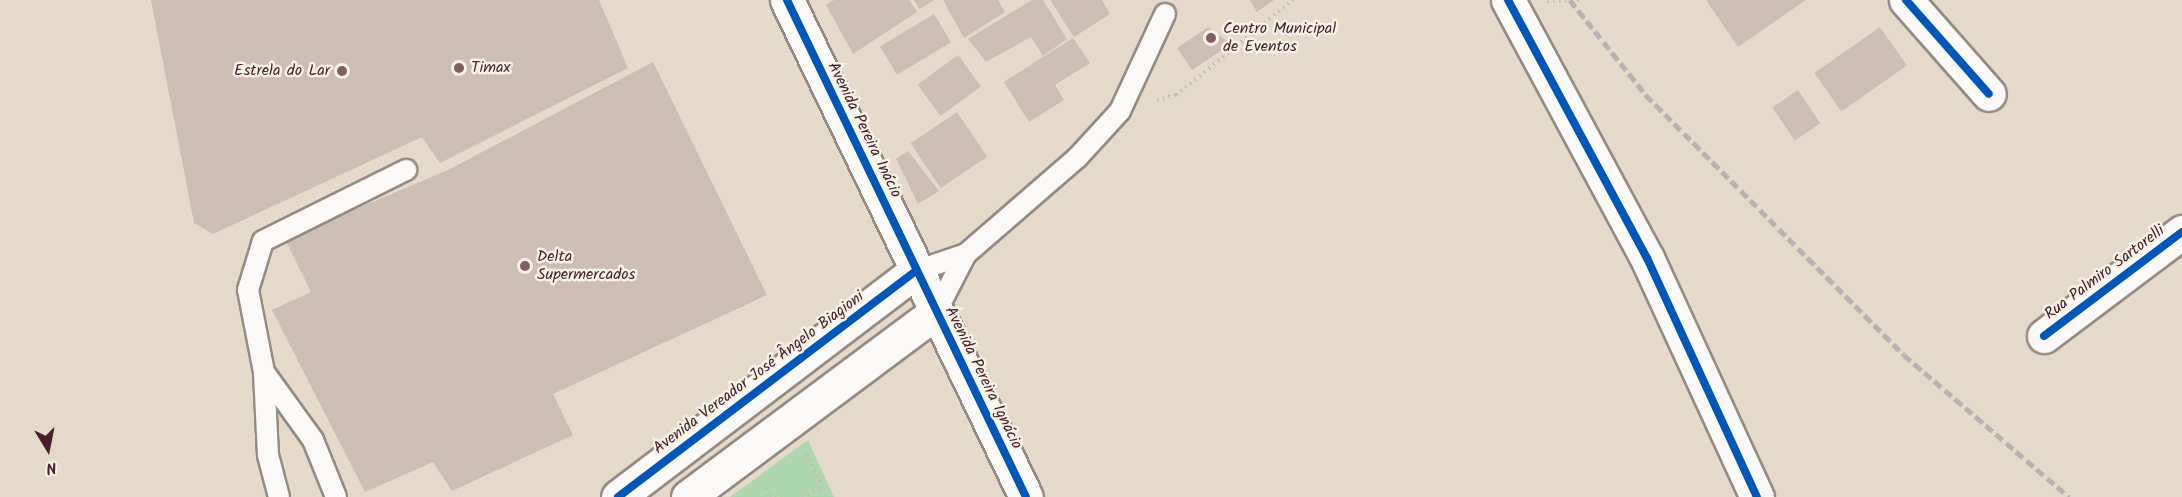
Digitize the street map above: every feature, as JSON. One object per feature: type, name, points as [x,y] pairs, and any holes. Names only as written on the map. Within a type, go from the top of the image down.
[{"type":"street","name":"Avenida Pereira Inácio","points":[[786,0],[916,271]]},
{"type":"street","points":[[1508,0],[1647,258],[1757,497]]},
{"type":"street","points":[[1906,0],[1989,94]]},
{"type":"street","name":"Rua Palmiro Sartorelli","points":[[2044,336],[2182,232]]},
{"type":"street","name":"Avenida Pereira Ignácio","points":[[916,271],[1026,497]]},
{"type":"street","name":"Avenida Vereador José Ângelo Biagioni","points":[[637,491],[916,271]]},
{"type":"street","points":[[688,497],[936,312]]},
{"type":"lane","points":[[936,312],[966,254],[1077,158],[1120,111],[1165,14]]},
{"type":"lane","points":[[279,497],[268,455],[264,372],[248,290],[263,241],[406,170]]},
{"type":"lane","points":[[916,271],[966,254]]},
{"type":"lane","points":[[264,372],[313,440],[336,497]]},
{"type":"path","points":[[1120,111],[1176,95],[1293,0]]},
{"type":"path","points":[[1542,0],[1581,0]]},
{"type":"path","points":[[802,497],[823,487]]},
{"type":"path","points":[[769,497],[784,497]]},
{"type":"green space","points":[[808,440],[834,497],[730,497]]},
{"type":"building","points":[[151,0],[599,0],[628,68],[440,163],[422,137],[213,234],[194,223]]},
{"type":"building","points":[[834,0],[909,0],[917,12],[853,54],[826,5]]},
{"type":"building","points":[[914,0],[934,0],[920,9]]},
{"type":"building","points":[[943,0],[998,0],[1005,12],[964,38]]},
{"type":"building","points":[[1032,0],[1043,0],[1067,39],[1043,56],[1031,37],[986,62],[968,39]]},
{"type":"building","points":[[1050,0],[1102,0],[1110,14],[1074,37]]},
{"type":"building","points":[[1250,0],[1274,0],[1257,12]]},
{"type":"building","points":[[1706,0],[1806,0],[1738,47]]},
{"type":"building","points":[[934,14],[951,42],[897,75],[880,46]]},
{"type":"building","points":[[1208,27],[1231,44],[1192,70],[1177,48]]},
{"type":"building","points":[[1880,27],[1907,66],[1841,111],[1814,73]]},
{"type":"building","points":[[1073,38],[1090,63],[1055,85],[1064,100],[1029,122],[1004,82]]},
{"type":"building","points":[[958,55],[981,87],[940,116],[918,84]]},
{"type":"building","name":"Delta Supermercados","points":[[653,62],[767,295],[553,394],[573,435],[452,491],[433,462],[365,492],[272,310],[311,292],[285,239],[448,170]]},
{"type":"building","points":[[1798,90],[1820,123],[1795,140],[1772,107]]},
{"type":"building","points":[[957,112],[987,157],[941,188],[911,143]]},
{"type":"building","points":[[908,151],[939,191],[918,204],[896,159]]},
{"type":"railway","points":[[1570,0],[1646,95],[1904,355],[2069,497]]},
{"type":"cycle path","points":[[787,0],[1026,497]]},
{"type":"cycle path","points":[[1508,0],[1647,258],[1757,497]]},
{"type":"cycle path","points":[[1906,0],[1989,94]]},
{"type":"cycle path","points":[[2044,336],[2182,232]]},
{"type":"cycle path","points":[[618,497],[916,271]]},
{"type":"place","name":"Centro Municipal de Eventos","points":[[1211,38]]},
{"type":"place","name":"Timax","points":[[459,68]]},
{"type":"place","name":"Estrela do Lar","points":[[342,71]]},
{"type":"place","name":"Delta Supermercados","points":[[525,266]]}]
